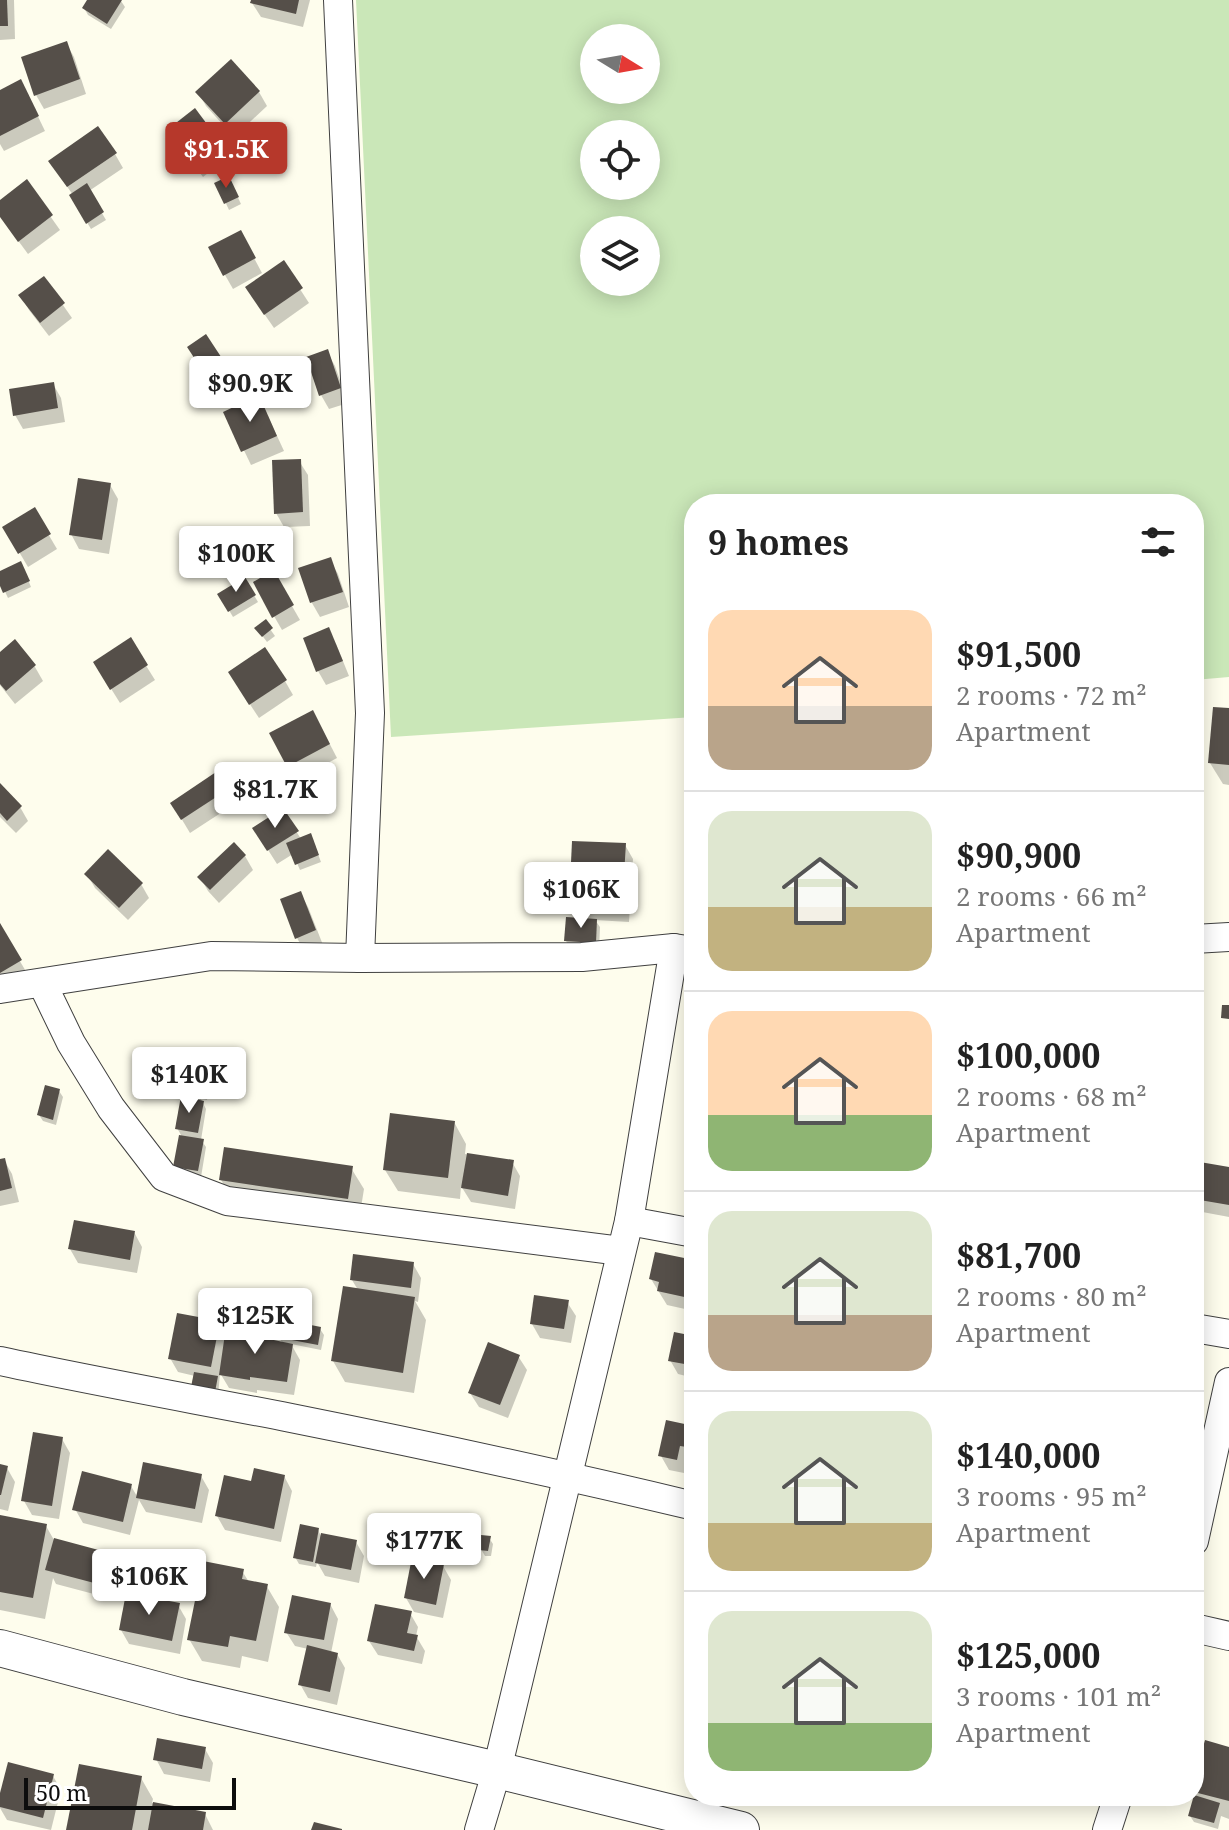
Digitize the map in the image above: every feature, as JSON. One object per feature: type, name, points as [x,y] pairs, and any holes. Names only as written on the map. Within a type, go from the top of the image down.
[{"type":"street","points":[[338,0],[370,713],[360,958]]},
{"type":"street","points":[[370,713],[386,660]]},
{"type":"street","points":[[1204,938],[1229,937]]},
{"type":"street","points":[[0,989],[211,956],[582,957],[684,949],[629,1221],[497,1770],[479,1830]]},
{"type":"street","points":[[42,983],[71,1043],[111,1108],[164,1177],[227,1201],[621,1251]]},
{"type":"street","points":[[629,1221],[684,1231]]},
{"type":"street","points":[[1204,1330],[1229,1334]]},
{"type":"street","points":[[0,1361],[292,1418],[684,1504]]},
{"type":"street","points":[[1204,1496],[1229,1382]]},
{"type":"street","points":[[1204,1630],[1229,1636]]},
{"type":"street","points":[[0,1648],[183,1697],[741,1830]]},
{"type":"street","points":[[1107,1830],[1115,1806]]},
{"type":"green space","points":[[356,0],[1229,0],[1229,677],[1204,679],[1204,494],[684,494],[684,718],[391,737]]},
{"type":"building","points":[[0,0],[7,0],[8,26],[0,26]]},
{"type":"building","points":[[87,0],[122,0],[107,24],[82,8]]},
{"type":"building","points":[[251,0],[299,0],[296,14],[250,3]]},
{"type":"building","points":[[67,41],[80,79],[34,96],[21,57]]},
{"type":"building","points":[[231,59],[260,91],[225,124],[195,92]]},
{"type":"building","points":[[21,79],[39,116],[0,136],[0,90]]},
{"type":"building","points":[[195,108],[221,143],[193,164],[167,130]]},
{"type":"building","points":[[98,126],[117,153],[67,187],[48,161]]},
{"type":"building","points":[[229,176],[239,197],[224,204],[214,183]]},
{"type":"building","points":[[27,179],[53,215],[18,242],[0,217],[0,200]]},
{"type":"building","points":[[87,183],[104,212],[86,224],[69,195]]},
{"type":"building","points":[[241,230],[256,258],[223,276],[208,247]]},
{"type":"building","points":[[284,260],[303,288],[264,315],[245,287]]},
{"type":"building","points":[[44,276],[65,303],[40,323],[18,295]]},
{"type":"building","points":[[206,334],[227,366],[208,379],[187,347]]},
{"type":"building","points":[[328,349],[341,388],[319,396],[306,357]]},
{"type":"building","points":[[54,382],[58,408],[13,416],[9,389]]},
{"type":"building","points":[[259,395],[277,436],[241,452],[223,412]]},
{"type":"building","points":[[301,459],[303,512],[274,514],[272,460]]},
{"type":"building","points":[[78,478],[111,483],[102,540],[69,535]]},
{"type":"building","points":[[35,507],[51,534],[18,554],[2,527]]},
{"type":"building","points":[[331,557],[343,592],[310,603],[298,568]]},
{"type":"building","points":[[21,561],[30,581],[3,593],[0,571]]},
{"type":"building","points":[[274,570],[294,605],[272,618],[253,582]]},
{"type":"building","points":[[245,577],[256,595],[228,612],[217,594]]},
{"type":"building","points":[[266,619],[273,628],[262,637],[254,628]]},
{"type":"building","points":[[329,627],[343,661],[316,672],[303,638]]},
{"type":"building","points":[[131,637],[148,665],[110,690],[93,662]]},
{"type":"building","points":[[15,639],[36,665],[6,691],[0,684],[0,652]]},
{"type":"building","points":[[265,647],[287,680],[249,705],[228,672]]},
{"type":"building","points":[[1213,707],[1229,708],[1229,765],[1208,763]]},
{"type":"building","points":[[313,710],[330,744],[287,767],[269,733]]},
{"type":"building","points":[[216,772],[227,790],[181,820],[170,803]]},
{"type":"building","points":[[0,783],[22,806],[7,821],[0,813]]},
{"type":"building","points":[[283,808],[299,831],[267,851],[252,828]]},
{"type":"building","points":[[311,833],[319,855],[295,865],[286,843]]},
{"type":"building","points":[[572,841],[626,843],[622,908],[569,905]]},
{"type":"building","points":[[234,842],[246,855],[210,890],[197,877]]},
{"type":"building","points":[[108,849],[143,883],[119,908],[84,874]]},
{"type":"building","points":[[301,891],[316,930],[295,939],[280,899]]},
{"type":"building","points":[[566,917],[597,919],[596,943],[564,941]]},
{"type":"building","points":[[0,923],[22,960],[0,973]]},
{"type":"building","points":[[1222,1005],[1229,1005],[1229,1019],[1221,1018]]},
{"type":"building","points":[[185,1059],[209,1064],[204,1095],[179,1090]]},
{"type":"building","points":[[45,1085],[60,1089],[53,1120],[37,1115]]},
{"type":"building","points":[[181,1096],[204,1101],[198,1133],[175,1129]]},
{"type":"building","points":[[390,1113],[455,1121],[448,1178],[383,1170]]},
{"type":"building","points":[[179,1135],[204,1139],[198,1171],[173,1167]]},
{"type":"building","points":[[224,1147],[353,1166],[348,1199],[219,1180]]},
{"type":"building","points":[[467,1153],[514,1160],[508,1196],[461,1188]]},
{"type":"building","points":[[5,1158],[12,1188],[0,1191],[0,1159]]},
{"type":"building","points":[[1204,1163],[1229,1167],[1229,1205],[1204,1201]]},
{"type":"building","points":[[74,1220],[135,1231],[130,1260],[68,1249]]},
{"type":"building","points":[[655,1252],[684,1258],[684,1297],[657,1291],[659,1282],[649,1279]]},
{"type":"building","points":[[353,1254],[414,1262],[411,1288],[350,1280]]},
{"type":"building","points":[[343,1286],[415,1297],[403,1373],[331,1361]]},
{"type":"building","points":[[534,1295],[569,1300],[564,1329],[530,1324]]},
{"type":"building","points":[[177,1313],[220,1321],[211,1367],[168,1359]]},
{"type":"building","points":[[280,1319],[321,1327],[318,1345],[276,1337]]},
{"type":"building","points":[[226,1327],[270,1334],[269,1339],[293,1344],[287,1382],[219,1375]]},
{"type":"building","points":[[674,1332],[684,1334],[684,1364],[668,1361]]},
{"type":"building","points":[[488,1342],[520,1355],[500,1405],[468,1393]]},
{"type":"building","points":[[194,1372],[218,1376],[215,1392],[191,1387]]},
{"type":"building","points":[[666,1420],[684,1424],[684,1447],[680,1446],[677,1460],[658,1456]]},
{"type":"building","points":[[33,1432],[63,1437],[52,1506],[21,1501]]},
{"type":"building","points":[[143,1462],[202,1474],[195,1509],[136,1498]]},
{"type":"building","points":[[0,1464],[8,1466],[1,1495],[0,1495]]},
{"type":"building","points":[[254,1468],[285,1475],[274,1529],[215,1516],[224,1475],[251,1481]]},
{"type":"building","points":[[82,1471],[132,1484],[123,1522],[72,1510]]},
{"type":"building","points":[[0,1515],[47,1524],[33,1598],[0,1592]]},
{"type":"building","points":[[300,1524],[319,1528],[313,1562],[293,1558]]},
{"type":"building","points":[[321,1533],[357,1540],[351,1570],[315,1563]]},
{"type":"building","points":[[481,1535],[491,1536],[488,1551],[479,1550]]},
{"type":"building","points":[[54,1538],[106,1552],[98,1584],[45,1570]]},
{"type":"building","points":[[412,1557],[444,1564],[436,1605],[404,1598]]},
{"type":"building","points":[[203,1561],[244,1569],[242,1579],[268,1584],[256,1641],[230,1636],[228,1647],[187,1640]]},
{"type":"building","points":[[126,1593],[180,1603],[172,1641],[119,1630]]},
{"type":"building","points":[[292,1595],[331,1603],[324,1640],[284,1633]]},
{"type":"building","points":[[375,1604],[412,1611],[407,1633],[418,1635],[414,1651],[367,1641]]},
{"type":"building","points":[[307,1645],[338,1653],[330,1692],[298,1685]]},
{"type":"building","points":[[157,1738],[206,1747],[202,1769],[153,1760]]},
{"type":"building","points":[[1205,1740],[1229,1747],[1229,1801],[1204,1795]]},
{"type":"building","points":[[8,1762],[54,1774],[43,1818],[0,1807],[0,1793]]},
{"type":"building","points":[[79,1764],[142,1776],[132,1830],[66,1830]]},
{"type":"building","points":[[1204,1798],[1220,1803],[1214,1823],[1188,1816],[1191,1806],[1204,1806]]},
{"type":"building","points":[[153,1802],[206,1812],[203,1830],[148,1830]]},
{"type":"building","points":[[314,1822],[342,1829],[342,1830],[311,1830]]}]
